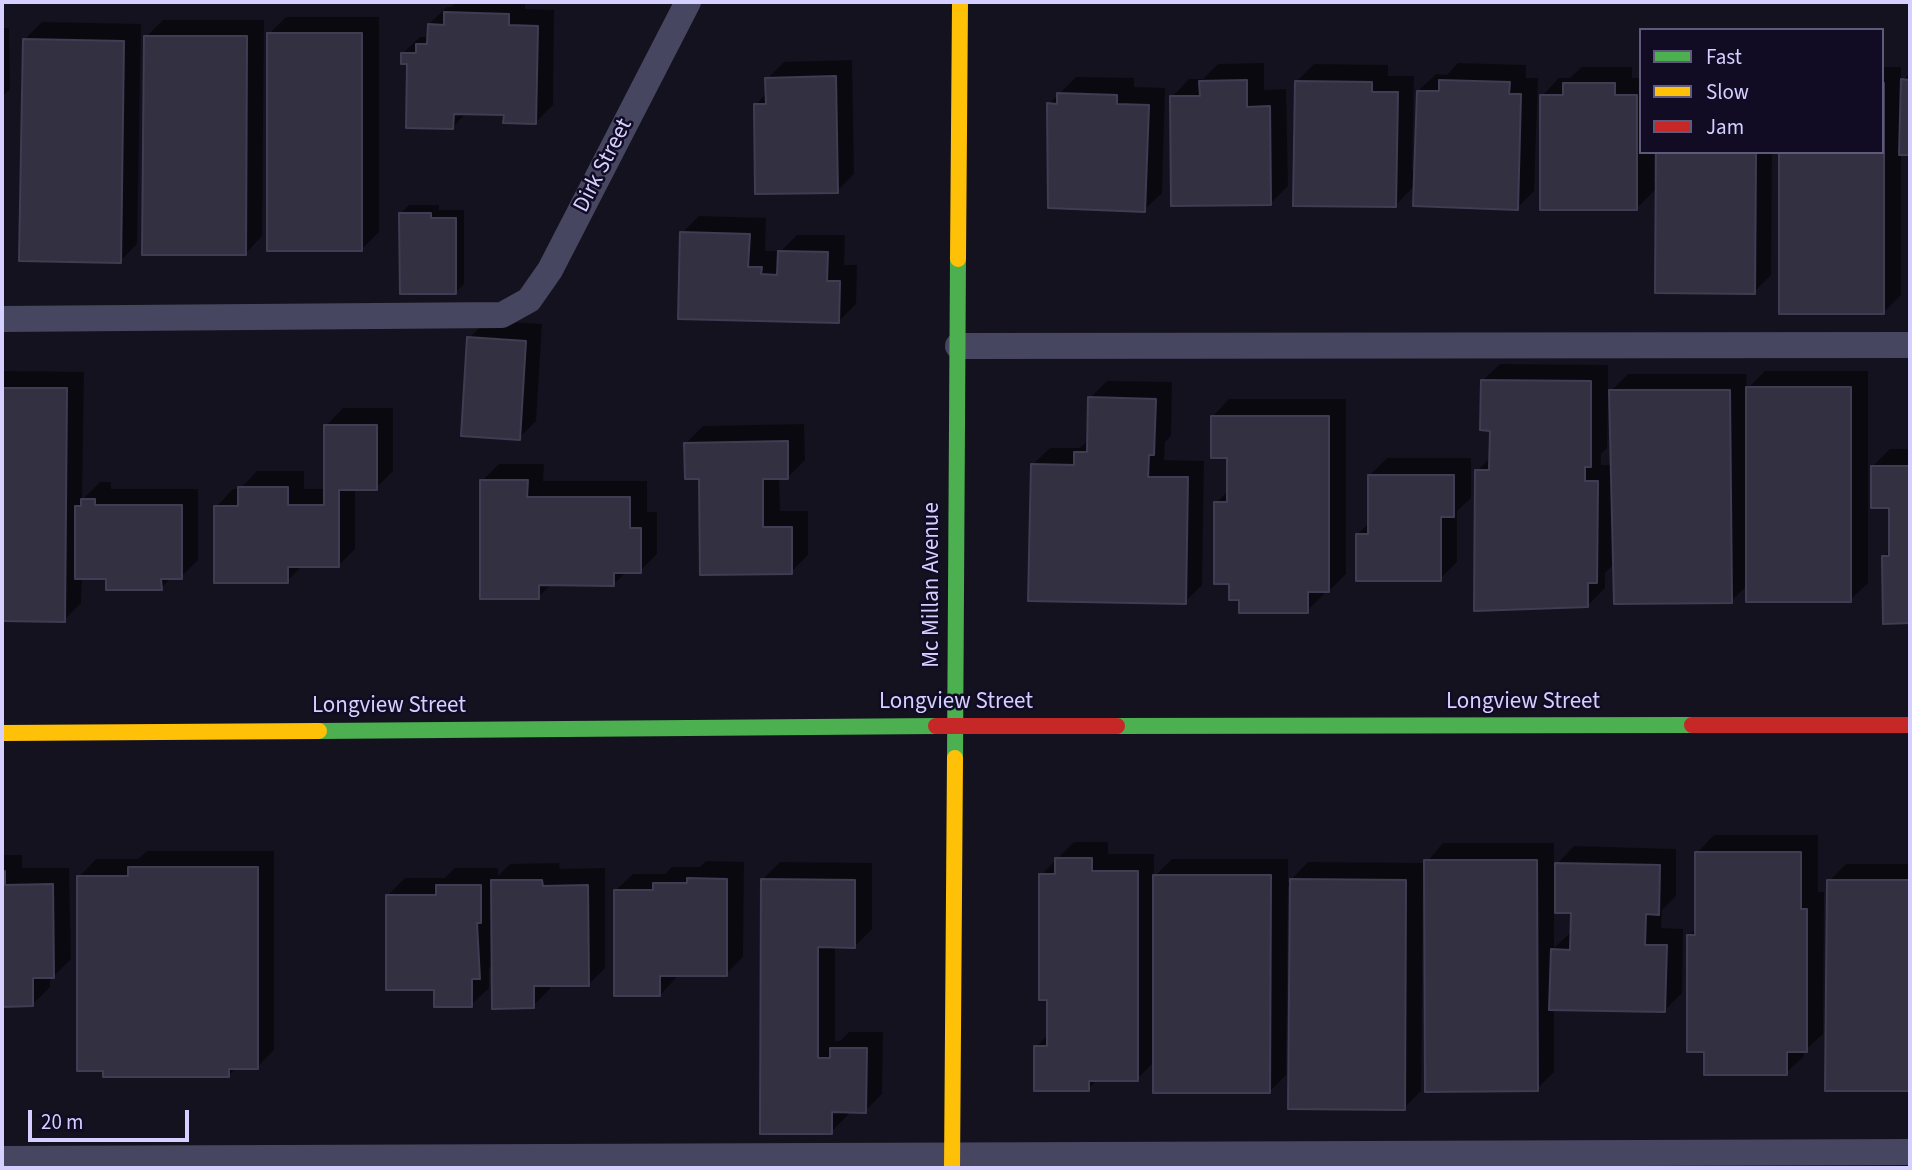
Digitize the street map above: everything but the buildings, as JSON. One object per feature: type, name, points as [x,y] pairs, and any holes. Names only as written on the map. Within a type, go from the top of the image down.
[{"type":"street","name":"Mc Millan Avenue","points":[[952,1163],[960,2]]},
{"type":"street","name":"Longview Street","points":[[2,733],[955,726],[1910,725]]},
{"type":"lane","name":"Dirk Street","points":[[2,319],[502,315],[529,300],[550,270],[688,2]]},
{"type":"lane","points":[[958,346],[1910,345]]},
{"type":"lane","points":[[2,1159],[952,1163],[1910,1152]]},
{"type":"traffic: fast","points":[[955,758],[958,259]]},
{"type":"traffic: fast","points":[[1117,726],[1692,725]]},
{"type":"traffic: fast","points":[[319,731],[936,726]]},
{"type":"traffic: slow","points":[[958,259],[960,2]]},
{"type":"traffic: slow","points":[[2,733],[319,731]]},
{"type":"traffic: slow","points":[[952,1168],[955,758]]},
{"type":"traffic: jam","points":[[1692,725],[1910,725]]},
{"type":"traffic: jam","points":[[936,726],[1117,726]]}]
